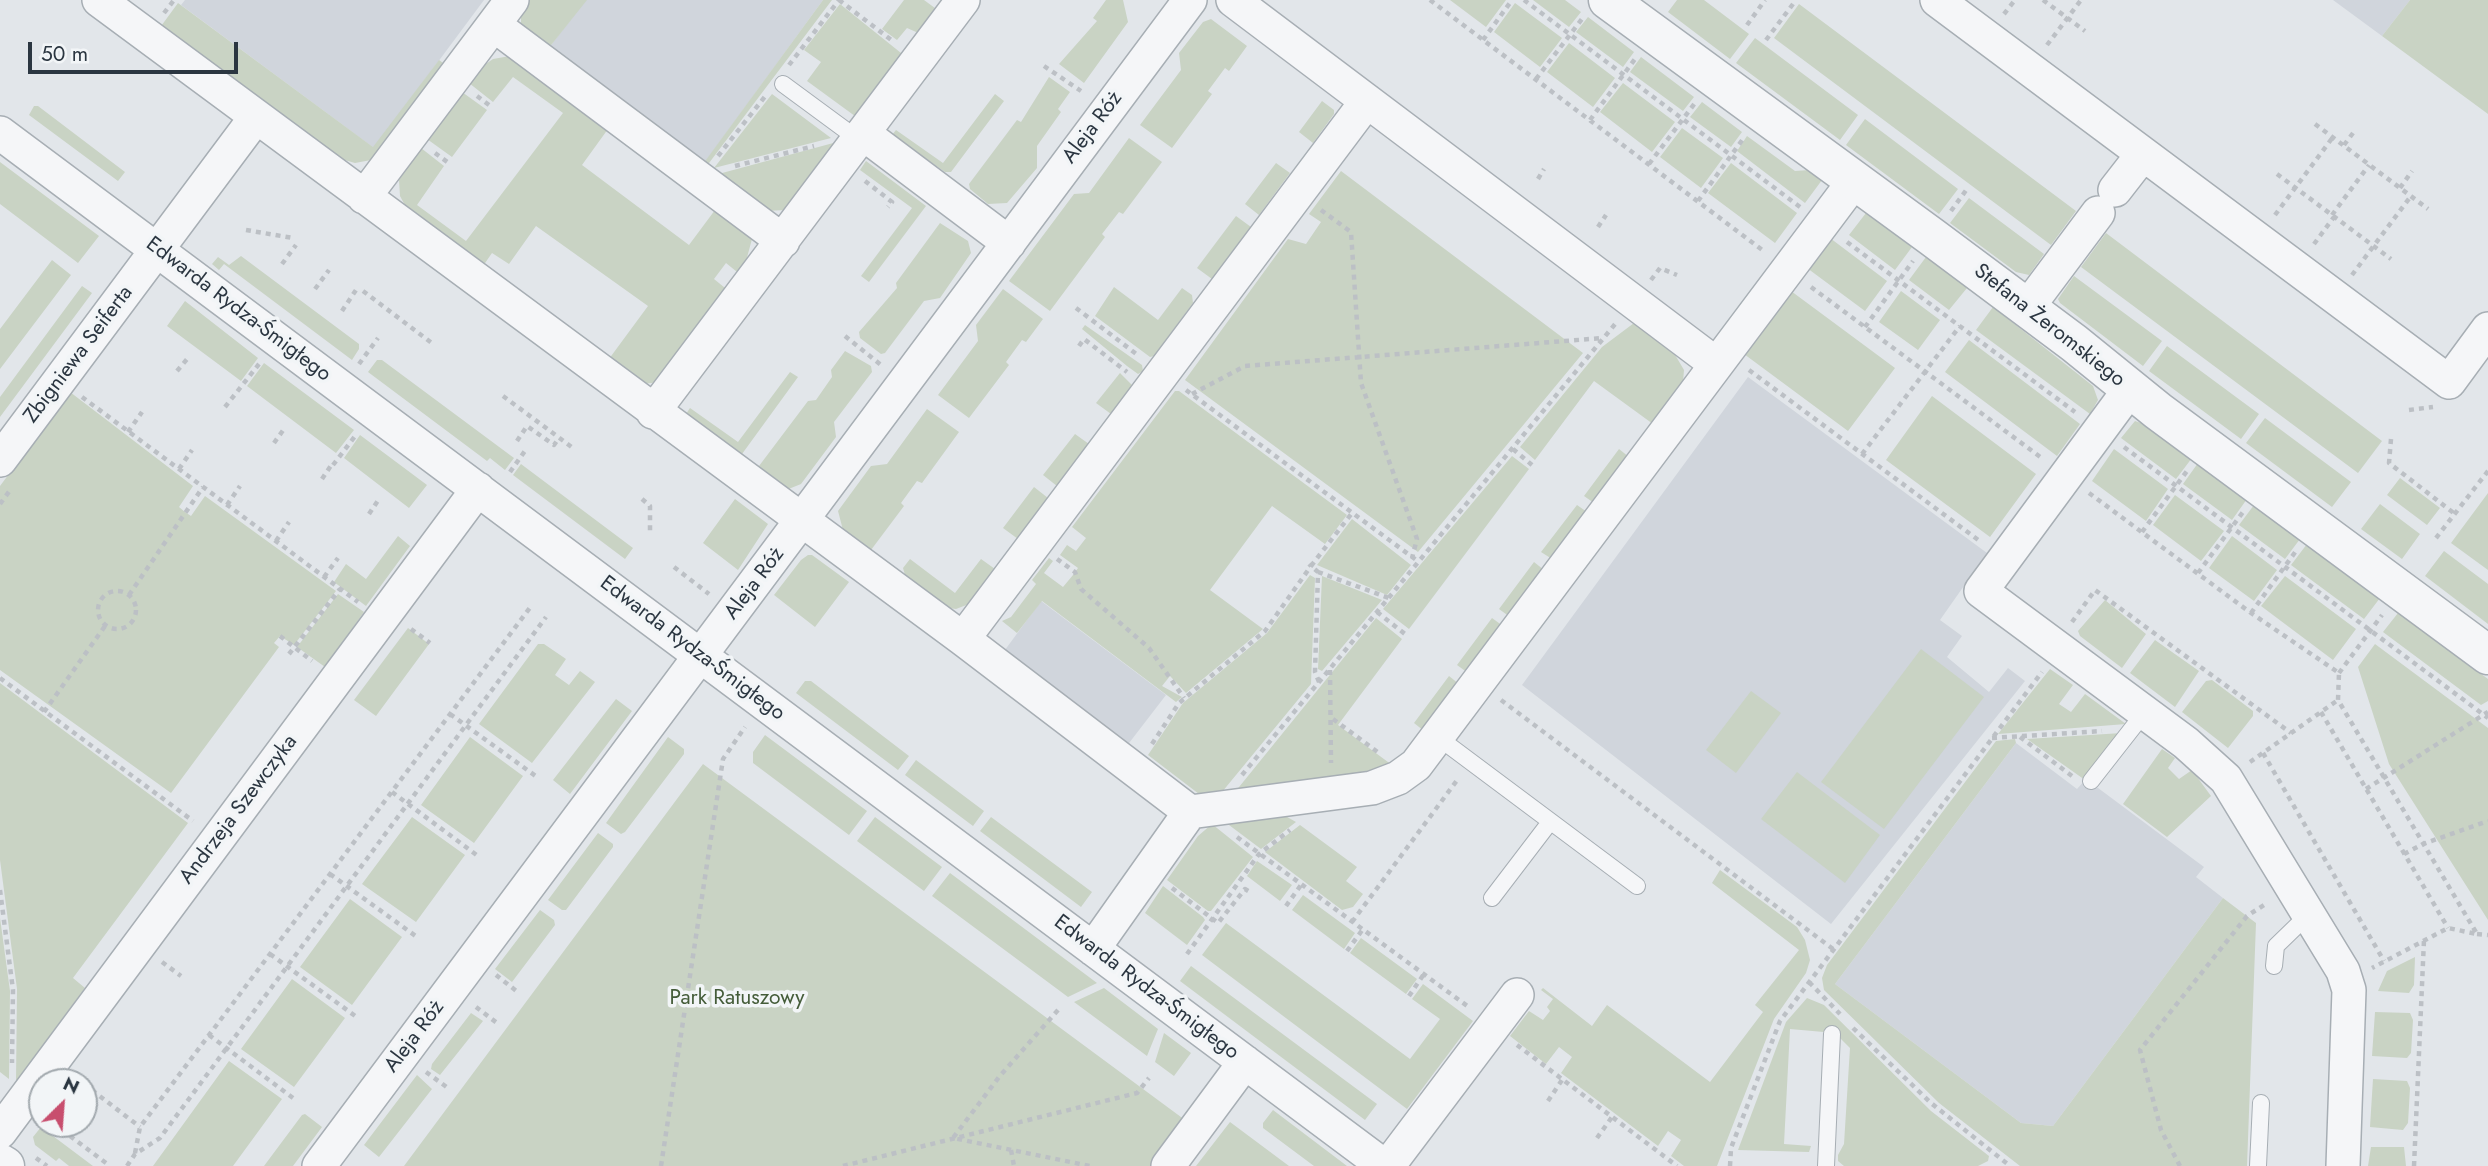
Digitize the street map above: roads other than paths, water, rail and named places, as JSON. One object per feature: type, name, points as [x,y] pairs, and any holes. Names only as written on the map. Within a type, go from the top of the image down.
[{"type":"street","points":[[99,0],[801,522],[963,639],[1190,812],[1372,788],[1407,772],[1439,738],[1729,364],[1855,180]]},
{"type":"street","points":[[653,412],[783,241],[858,136],[963,0]]},
{"type":"street","name":"Aleja Róż","points":[[319,1166],[1189,0]]},
{"type":"street","points":[[1233,0],[1367,101],[1729,364]]},
{"type":"street","points":[[1937,0],[2449,382],[2486,337]]},
{"type":"street","name":"Stefana Żeromskiego","points":[[1596,8],[1855,180],[2027,308],[2130,389],[2488,655]]},
{"type":"street","points":[[364,197],[501,14],[783,241]]},
{"type":"street","points":[[963,639],[1367,101]]},
{"type":"street","name":"Zbigniewa Seiferta","points":[[0,460],[256,117]]},
{"type":"street","name":"Edwarda Rydza-Śmigłego","points":[[0,133],[1386,1166]]},
{"type":"street","points":[[858,136],[1009,243]]},
{"type":"street","points":[[2027,308],[2143,154]]},
{"type":"street","points":[[2130,389],[1981,591],[2139,720],[2222,773],[2347,981],[2351,999],[2343,1166]]},
{"type":"street","name":"Andrzeja Szewczyka","points":[[0,1132],[478,489]]},
{"type":"street","points":[[1093,949],[1190,812]]},
{"type":"street","points":[[1386,1166],[1517,995]]},
{"type":"street","points":[[1168,1166],[1245,1062]]},
{"type":"street","points":[[0,1163],[5,1166]]},
{"type":"lane","points":[[783,84],[858,136]]},
{"type":"lane","points":[[2084,781],[2139,720]]},
{"type":"lane","points":[[1439,738],[1637,886]]},
{"type":"lane","points":[[1492,898],[1550,822]]},
{"type":"lane","points":[[2274,966],[2276,946],[2308,915]]},
{"type":"lane","points":[[1826,1166],[1832,1034]]},
{"type":"lane","points":[[2258,1166],[2261,1103]]},
{"type":"park label","name":"Park Ratuszowy","points":[[737,999]]}]
